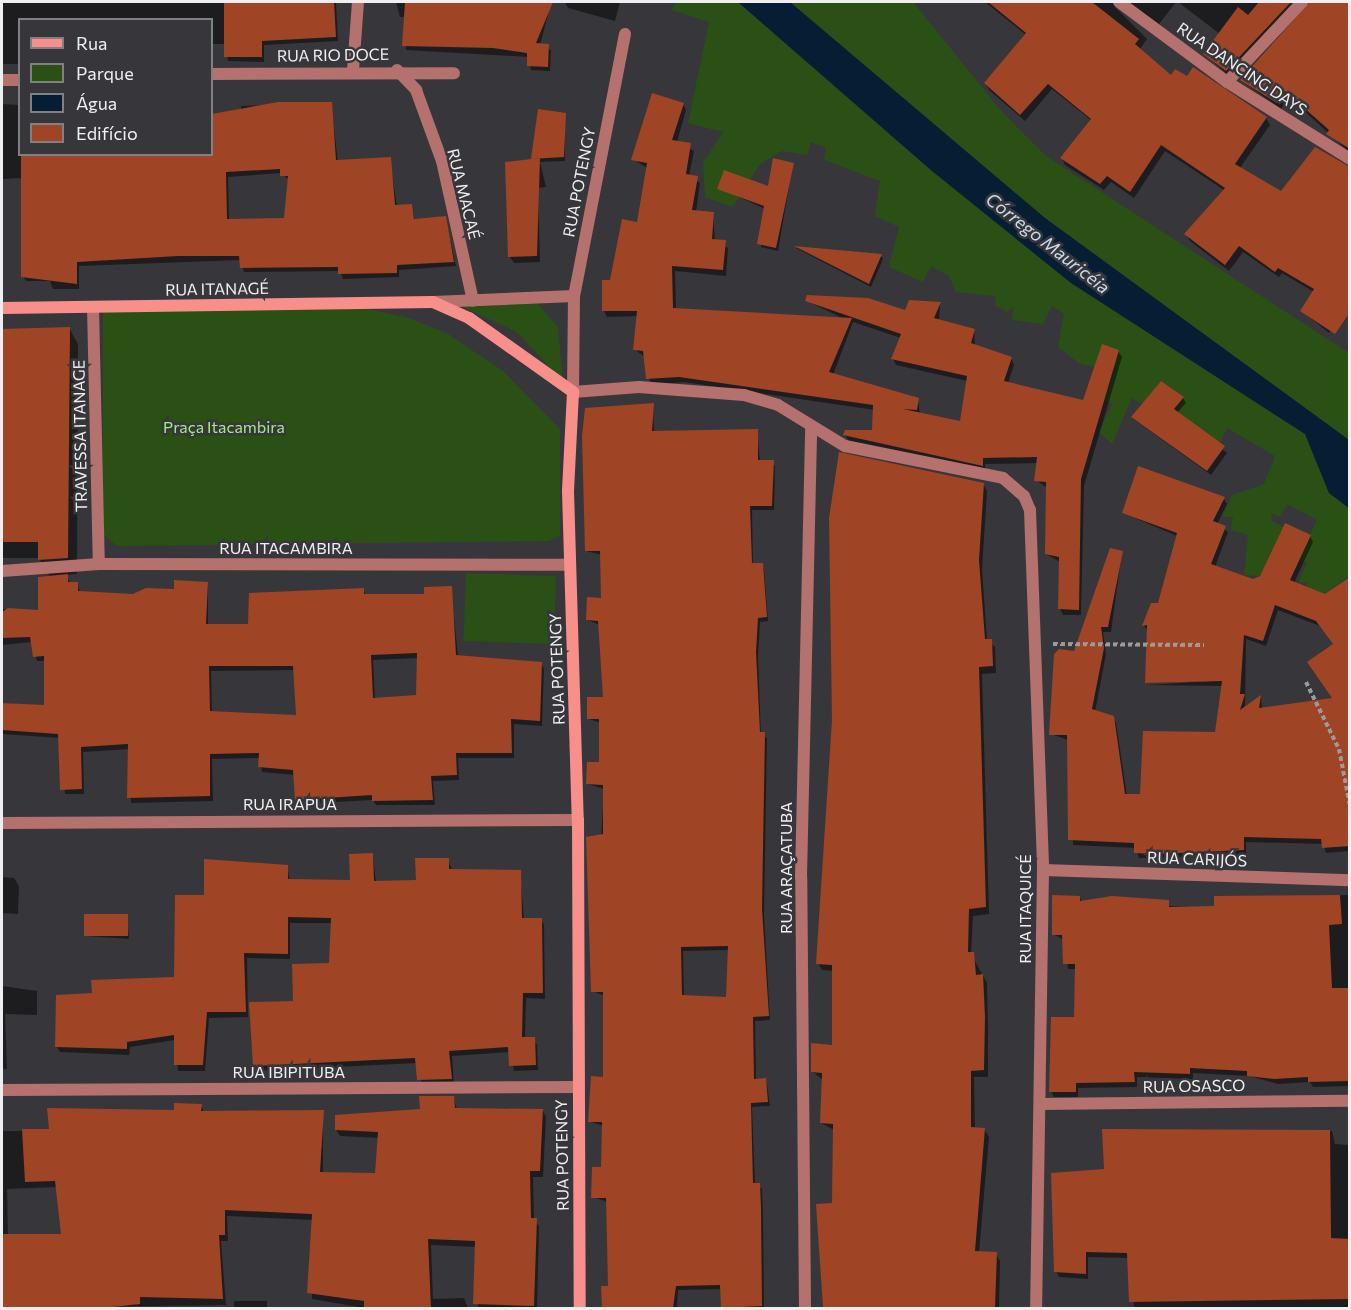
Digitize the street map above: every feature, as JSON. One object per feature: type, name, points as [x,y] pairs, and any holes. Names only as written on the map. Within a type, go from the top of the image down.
[{"type":"main road","name":"RUA ITANAGÉ","points":[[2,308],[433,302],[470,318],[573,392]]},
{"type":"main road","name":"RUA POTENGY","points":[[573,392],[570,565],[578,820],[577,1087],[580,1308]]},
{"type":"street","points":[[353,70],[358,2]]},
{"type":"street","name":"RUA DANCING DAYS","points":[[1119,2],[1227,82],[1350,159]]},
{"type":"street","points":[[1227,82],[1302,2]]},
{"type":"street","name":"RUA POTENGY","points":[[573,392],[574,296],[625,34]]},
{"type":"street","name":"RUA RIO DOCE","points":[[213,74],[353,70],[454,73]]},
{"type":"street","name":"RUA MACAÉ","points":[[397,70],[416,90],[442,160],[472,301]]},
{"type":"street","points":[[2,80],[18,80]]},
{"type":"street","name":"RUA ITANAGÉ","points":[[433,302],[574,296]]},
{"type":"street","name":"TRAVESSA ITANAGE","points":[[93,308],[99,564]]},
{"type":"street","points":[[573,392],[661,388],[744,395],[778,405],[811,428]]},
{"type":"street","name":"RUA ITAQUICÉ","points":[[811,428],[845,446],[904,463],[1003,478],[1024,496],[1030,510],[1043,870],[1036,1308]]},
{"type":"street","name":"RUA ARAÇATUBA","points":[[805,1308],[801,877],[811,428]]},
{"type":"street","name":"RUA ITACAMBIRA","points":[[2,571],[99,564],[570,565]]},
{"type":"street","name":"RUA IRAPUA","points":[[2,823],[578,820]]},
{"type":"street","name":"RUA CARIJÓS","points":[[1043,870],[1350,880]]},
{"type":"street","name":"RUA IBIPITUBA","points":[[2,1090],[577,1087]]},
{"type":"street","name":"RUA OSASCO","points":[[1040,1104],[1350,1101]]},
{"type":"path","points":[[1035,645],[1204,645]]},
{"type":"path","points":[[1306,682],[1339,749],[1350,806]]},
{"type":"green space","points":[[675,2],[738,2],[932,171],[1071,283],[1305,434],[1329,493],[1349,508],[1349,576],[1312,603],[1304,592],[1308,582],[1298,583],[1307,563],[1299,559],[1317,520],[1287,504],[1280,517],[1271,513],[1272,521],[1283,527],[1260,576],[1244,575],[1248,535],[1231,530],[1233,517],[1222,517],[1232,495],[1264,484],[1275,456],[1227,428],[1220,443],[1175,418],[1184,397],[1161,381],[1142,404],[1132,398],[1112,444],[1099,432],[1112,404],[1105,400],[1115,370],[1080,364],[1058,347],[1064,314],[1052,306],[1043,324],[1012,320],[1013,307],[1007,312],[996,306],[995,296],[956,292],[949,276],[931,266],[923,282],[889,267],[899,227],[875,216],[880,181],[824,160],[826,148],[811,142],[807,155],[782,151],[760,164],[733,207],[705,197],[703,163],[723,132],[688,123],[709,22],[672,10]]},
{"type":"green space","points":[[790,2],[913,2],[1002,112],[1046,156],[1349,353],[1349,440],[1045,218]]},
{"type":"green space","points":[[538,304],[558,327],[563,382],[517,332],[458,305]]},
{"type":"green space","name":"Praça Itacambira","points":[[349,305],[409,318],[448,334],[503,371],[560,429],[560,536],[549,541],[117,546],[103,534],[103,308]]},
{"type":"green space","points":[[466,573],[556,576],[554,644],[464,641]]},
{"type":"water","name":"Córrego Mauricéia","points":[[738,2],[790,2],[1045,218],[1349,440],[1349,508],[1329,493],[1305,434],[1071,283],[932,171]]},
{"type":"building","points":[[224,2],[334,2],[336,37],[262,41],[262,57],[224,57]]},
{"type":"building","points":[[405,2],[553,2],[536,43],[549,44],[548,67],[527,66],[527,53],[493,48],[402,46]]},
{"type":"building","points":[[988,2],[1092,2],[1139,39],[1135,44],[1171,75],[1175,69],[1187,76],[1193,67],[1267,117],[1235,164],[1281,191],[1315,147],[1350,167],[1350,312],[1335,334],[1300,311],[1314,289],[1278,268],[1275,272],[1239,246],[1225,265],[1184,234],[1225,188],[1161,145],[1130,192],[1107,176],[1100,184],[1060,158],[1091,119],[1048,84],[1020,115],[984,83],[1026,33]]},
{"type":"building","points":[[1259,2],[1291,2],[1226,71],[1203,54],[1238,7],[1248,15]]},
{"type":"building","points":[[1310,2],[1350,2],[1350,149],[1326,134],[1329,130],[1285,91],[1277,103],[1240,80]]},
{"type":"building","points":[[652,93],[684,103],[672,140],[691,143],[686,174],[698,176],[692,210],[714,212],[712,239],[726,240],[723,270],[672,266],[673,308],[852,318],[829,372],[919,398],[917,410],[903,409],[960,421],[967,376],[891,359],[901,334],[805,301],[807,295],[868,298],[905,310],[909,300],[941,302],[934,318],[975,329],[971,343],[1012,357],[1004,381],[1083,400],[1102,344],[1119,350],[1081,479],[1079,610],[1058,609],[1059,557],[1045,554],[1046,482],[1034,481],[1037,457],[983,458],[983,466],[843,435],[845,430],[872,430],[873,405],[679,377],[646,379],[643,351],[633,350],[637,311],[602,311],[602,280],[610,280],[622,219],[637,222],[647,163],[631,160]]},
{"type":"building","points":[[278,102],[332,102],[336,160],[391,157],[395,205],[412,204],[414,219],[446,216],[454,262],[397,265],[397,273],[338,274],[338,267],[240,268],[239,256],[178,256],[77,262],[77,284],[21,277],[21,156],[213,156],[213,114]],"holes":[[[280,169],[280,176],[288,176],[284,218],[227,219],[226,172]]]},
{"type":"building","points":[[538,109],[566,113],[564,157],[531,159]]},
{"type":"building","points":[[540,158],[537,256],[508,257],[505,162]]},
{"type":"building","points":[[773,158],[794,163],[776,248],[757,244],[764,206],[717,189],[724,170],[768,186]]},
{"type":"building","points":[[794,246],[882,254],[869,284]]},
{"type":"building","points":[[70,327],[68,558],[38,560],[38,542],[2,542],[2,329]]},
{"type":"building","points":[[1161,381],[1184,397],[1174,409],[1225,446],[1207,471],[1131,417]]},
{"type":"building","points":[[654,403],[652,431],[758,429],[758,460],[774,460],[772,506],[750,506],[752,563],[763,563],[767,617],[758,618],[756,652],[760,732],[765,732],[762,909],[769,1016],[753,1017],[754,1079],[766,1078],[768,1102],[751,1103],[753,1183],[760,1183],[762,1306],[721,1308],[720,1285],[676,1286],[673,1308],[602,1307],[601,1286],[608,1286],[606,1198],[591,1198],[592,1167],[601,1167],[602,1122],[588,1122],[591,1076],[603,1077],[603,992],[591,992],[586,837],[603,834],[603,785],[586,784],[587,762],[599,762],[599,719],[587,719],[587,697],[603,697],[598,621],[586,620],[587,597],[601,598],[600,551],[585,551],[582,436],[585,408]],"holes":[[[728,946],[726,997],[682,995],[681,947]]]},
{"type":"building","points":[[839,452],[984,483],[979,560],[985,639],[992,639],[993,666],[979,667],[986,907],[969,909],[968,952],[974,952],[976,975],[983,974],[985,1017],[984,1070],[971,1071],[971,1127],[985,1128],[975,1251],[997,1252],[995,1308],[823,1308],[816,1204],[832,1203],[833,1124],[820,1123],[822,1073],[811,1072],[811,1043],[832,1045],[832,965],[816,964],[832,720],[829,518]]},
{"type":"building","points":[[1138,466],[1225,497],[1213,521],[1226,526],[1211,564],[1253,579],[1260,576],[1285,523],[1311,535],[1290,580],[1325,594],[1350,577],[1350,846],[1322,848],[1321,839],[1244,837],[1244,850],[1157,854],[1134,853],[1134,843],[1068,840],[1067,735],[1049,735],[1054,654],[1059,649],[1074,651],[1110,548],[1123,551],[1108,627],[1101,627],[1104,648],[1092,709],[1114,716],[1125,794],[1140,794],[1143,731],[1215,732],[1222,681],[1145,683],[1147,625],[1142,626],[1151,603],[1158,603],[1177,533],[1122,513]],"holes":[[[1275,605],[1316,621],[1333,644],[1307,662],[1332,698],[1259,708],[1261,695],[1240,710],[1245,694],[1240,694],[1244,635],[1263,641]]]},
{"type":"building","points":[[68,574],[68,582],[78,582],[78,591],[133,594],[146,588],[174,589],[174,580],[208,582],[206,624],[248,624],[249,593],[364,588],[364,594],[424,594],[424,587],[452,586],[456,655],[542,662],[540,721],[511,719],[512,753],[456,753],[457,775],[431,776],[433,800],[372,801],[372,795],[295,800],[293,770],[258,767],[259,753],[210,754],[210,796],[127,798],[128,744],[81,747],[82,789],[60,790],[58,734],[2,730],[2,703],[44,705],[44,656],[33,657],[30,637],[2,638],[2,612],[8,608],[38,610],[38,577]],"holes":[[[417,653],[416,695],[373,698],[371,655]],[[209,666],[293,666],[296,715],[210,711]]]},
{"type":"building","points":[[373,853],[374,881],[416,880],[415,858],[449,858],[449,869],[521,870],[522,918],[542,918],[543,993],[523,993],[522,1037],[535,1037],[536,1065],[509,1066],[508,1047],[449,1051],[452,1079],[417,1080],[415,1058],[253,1066],[249,1002],[293,1001],[292,964],[329,963],[331,918],[288,917],[288,954],[244,953],[246,1012],[207,1012],[203,1065],[174,1065],[174,1035],[127,1042],[127,1049],[55,1047],[56,995],[92,993],[91,980],[174,977],[175,895],[204,895],[204,859],[288,865],[288,879],[350,880],[349,854]]},
{"type":"building","points":[[1052,895],[1080,896],[1080,901],[1112,896],[1169,900],[1169,907],[1214,906],[1214,896],[1340,895],[1342,924],[1329,925],[1332,988],[1350,988],[1350,1081],[1308,1082],[1308,1077],[1274,1079],[1247,1076],[1247,1071],[1190,1068],[1190,1074],[1134,1072],[1135,1082],[1076,1083],[1076,1092],[1049,1092],[1051,1017],[1074,1017],[1075,964],[1063,964],[1062,935],[1052,935]]},
{"type":"building","points":[[84,914],[128,914],[128,936],[84,936]]},
{"type":"building","points":[[419,1096],[454,1096],[455,1108],[543,1109],[540,1171],[530,1171],[531,1218],[537,1218],[534,1306],[473,1304],[475,1241],[428,1239],[431,1308],[364,1308],[364,1301],[307,1293],[312,1214],[225,1210],[225,1235],[219,1235],[223,1299],[140,1297],[140,1304],[103,1308],[2,1308],[2,1234],[61,1234],[55,1181],[25,1182],[22,1129],[49,1129],[47,1108],[174,1110],[174,1103],[202,1104],[201,1111],[324,1110],[320,1172],[375,1173],[378,1132],[335,1130],[335,1115],[420,1109]]},
{"type":"building","points":[[1102,1129],[1330,1130],[1331,1238],[1350,1239],[1350,1299],[1129,1302],[1127,1253],[1086,1252],[1086,1274],[1054,1272],[1051,1173],[1104,1169]]}]
